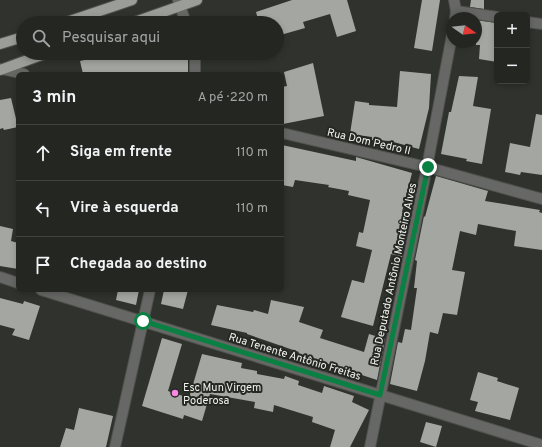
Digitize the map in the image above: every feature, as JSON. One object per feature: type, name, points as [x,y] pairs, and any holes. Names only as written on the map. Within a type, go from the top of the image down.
[{"type":"main road","points":[[85,16],[132,0]]},
{"type":"main road","points":[[148,16],[179,3],[198,0]]},
{"type":"main road","points":[[0,44],[16,39]]},
{"type":"main road","points":[[1,69],[27,60]]},
{"type":"street","points":[[454,0],[456,12]]},
{"type":"street","points":[[179,3],[184,16]]},
{"type":"street","points":[[482,16],[494,17]]},
{"type":"street","points":[[530,22],[542,24]]},
{"type":"street","name":"Rua Deputado Antônio Monteiro Alves","points":[[370,447],[428,167],[450,48]]},
{"type":"street","points":[[195,60],[195,72]]},
{"type":"street","points":[[1,69],[16,72]]},
{"type":"street","name":"Rua Dom Pedro II","points":[[284,133],[428,167],[542,199]]},
{"type":"street","points":[[0,277],[16,282]]},
{"type":"street","name":"Rua Tenente Antônio Freitas","points":[[48,292],[542,445]]},
{"type":"street","points":[[115,447],[150,292]]},
{"type":"building","points":[[292,0],[347,0],[356,31],[337,37],[330,14],[303,22],[305,28],[284,34],[284,16],[257,16],[256,12]]},
{"type":"building","points":[[422,0],[440,0],[432,51],[414,48]]},
{"type":"building","points":[[471,0],[484,0],[484,9],[470,7]]},
{"type":"building","points":[[482,21],[494,23],[494,62],[479,59],[480,48],[482,48]]},
{"type":"building","points":[[188,60],[188,72],[83,72],[80,61]]},
{"type":"building","points":[[313,63],[324,116],[284,124],[284,87],[287,86],[284,72]]},
{"type":"building","points":[[400,71],[431,74],[429,108],[419,149],[390,141],[372,140],[372,137],[350,134],[355,101],[369,103],[369,105],[397,107]]},
{"type":"building","points":[[459,76],[478,77],[473,106],[491,109],[482,164],[466,161],[467,159],[441,154],[449,112],[451,112]]},
{"type":"building","points":[[11,98],[16,119],[16,127],[4,130],[3,128],[0,129],[0,100]]},
{"type":"building","points":[[536,114],[542,115],[542,175],[521,172],[520,175],[505,172],[510,143],[530,147]]},
{"type":"building","points":[[284,145],[356,161],[356,157],[412,173],[402,212],[411,214],[402,257],[391,254],[373,326],[341,317],[352,280],[364,283],[372,250],[356,246],[359,232],[363,233],[370,200],[348,195],[349,191],[328,187],[329,185],[295,180],[293,187],[284,185]]},
{"type":"building","points":[[436,176],[488,191],[485,201],[540,210],[539,212],[542,213],[542,250],[514,246],[516,231],[478,224],[476,235],[460,231],[452,270],[465,272],[457,315],[443,313],[438,334],[430,332],[425,361],[417,391],[390,384],[398,342],[402,343],[405,329],[411,330],[417,288],[414,288],[417,261],[415,260],[424,216],[425,217]]},
{"type":"building","points":[[0,226],[13,229],[11,241],[16,242],[16,269],[0,266]]},
{"type":"building","points":[[118,292],[139,292],[136,305],[116,300]]},
{"type":"building","points":[[164,292],[187,292],[183,309],[161,304]]},
{"type":"building","points":[[0,298],[23,304],[24,301],[40,306],[29,340],[12,335],[15,329],[0,325]]},
{"type":"building","points":[[271,300],[304,307],[299,322],[323,330],[320,338],[364,352],[369,334],[385,339],[377,380],[298,354],[299,352],[247,333],[211,325],[217,305],[253,312],[254,310],[268,314]]},
{"type":"building","points":[[162,338],[182,344],[168,391],[189,398],[202,354],[242,363],[241,368],[257,371],[257,374],[284,379],[285,376],[299,381],[298,385],[322,393],[324,386],[354,396],[352,402],[369,410],[350,447],[330,447],[335,430],[312,422],[313,417],[274,405],[273,412],[254,408],[255,402],[210,394],[202,421],[184,415],[183,419],[142,406]]},
{"type":"building","points":[[478,372],[498,378],[497,381],[519,388],[510,420],[475,411],[478,402],[470,400]]},
{"type":"building","points":[[79,408],[113,416],[106,447],[60,447],[66,428],[74,430]]},
{"type":"building","points":[[426,422],[442,426],[436,447],[420,442]]},
{"type":"place","name":"Esc Mun Virgem Poderosa","points":[[175,393]]},
{"type":"route","points":[[143,321],[380,395],[428,167]]}]
